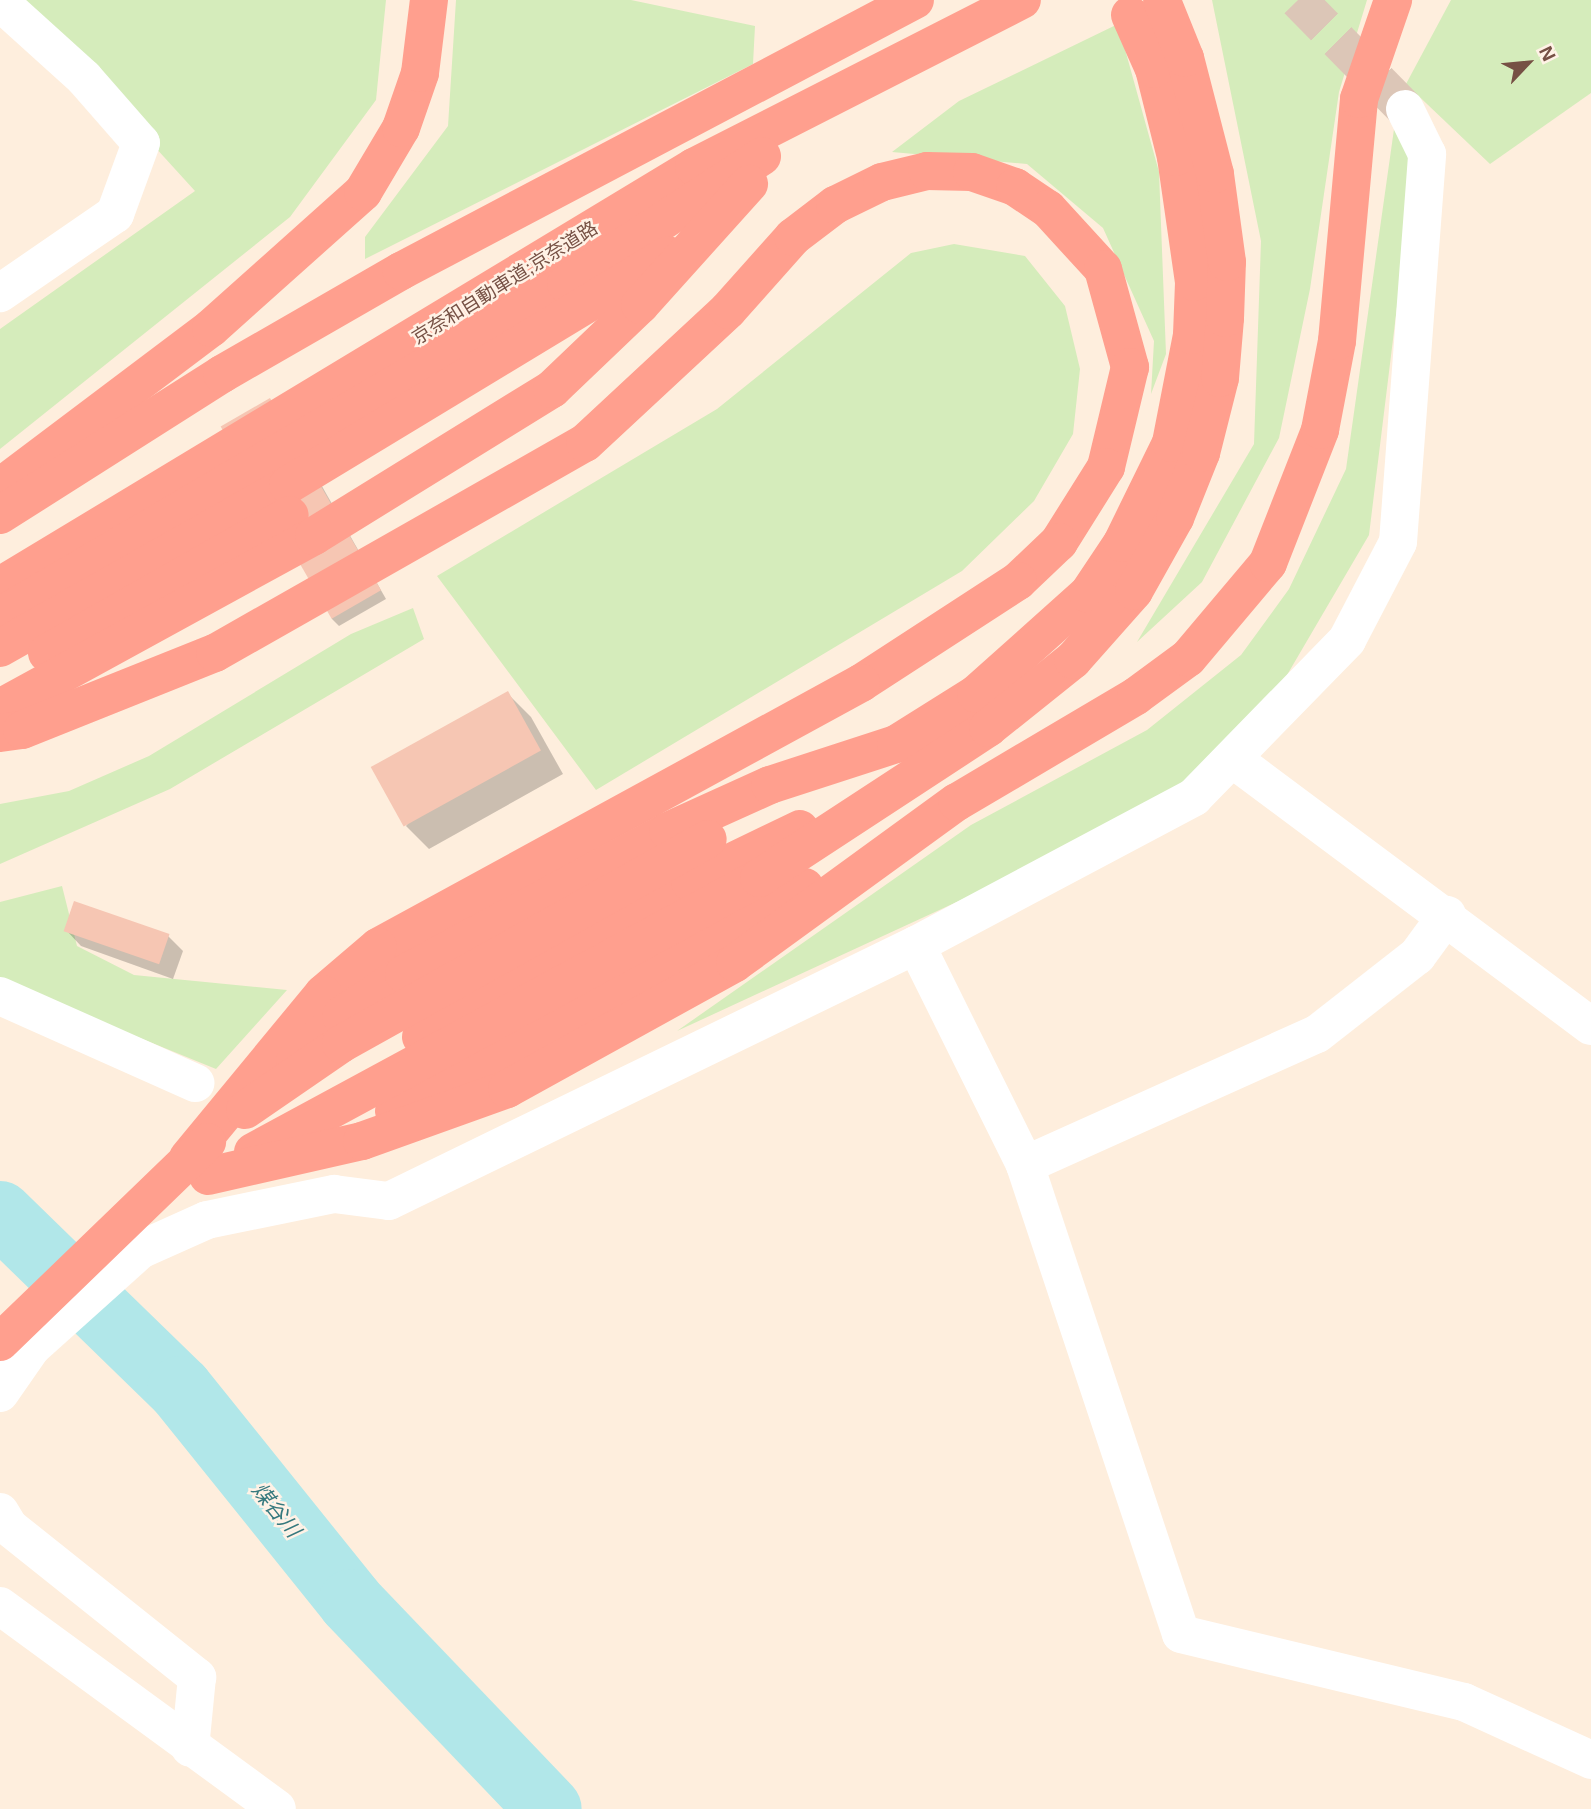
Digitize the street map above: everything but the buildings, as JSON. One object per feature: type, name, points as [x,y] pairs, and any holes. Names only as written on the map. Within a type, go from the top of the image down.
[{"type":"highway","points":[[0,487],[211,328],[363,192],[401,128],[420,73],[429,0]]},
{"type":"highway","points":[[0,515],[401,271],[915,0]]},
{"type":"highway","name":"京奈和自動車道;京奈道路","points":[[0,586],[694,167],[1021,0]]},
{"type":"highway","points":[[198,1167],[311,1160],[507,1089],[735,963],[957,802],[1136,696],[1188,659],[1268,563],[1320,430],[1337,341],[1359,99],[1393,0]]},
{"type":"highway","points":[[198,1167],[245,1110],[341,1016],[404,974],[668,831],[770,785],[904,761],[988,728],[1082,650],[1134,591],[1201,453],[1220,378],[1227,262],[1207,136],[1146,8]]},
{"type":"highway","points":[[0,616],[566,284],[943,39]]},
{"type":"highway","points":[[7,724],[552,388],[640,305],[696,237],[807,125]]},
{"type":"highway","points":[[7,724],[215,653],[585,443],[655,379],[793,237],[835,205],[882,181],[927,171],[972,172],[1014,187],[1048,209],[1102,269],[1130,367],[1106,467],[1059,542],[1018,581],[861,683],[378,947],[323,994],[198,1167]]},
{"type":"highway","points":[[0,648],[288,485],[696,237]]},
{"type":"highway","points":[[0,678],[300,509],[640,305]]},
{"type":"highway","points":[[8,1331],[153,1199],[198,1167],[759,878],[904,761]]},
{"type":"street","points":[[0,2],[83,78],[141,144],[115,214],[0,293]]},
{"type":"street","points":[[0,1393],[32,1347],[140,1250],[207,1220],[334,1194],[389,1201],[916,945],[1194,797],[1234,760],[1347,640],[1398,542],[1427,154],[1405,108]]},
{"type":"street","points":[[1234,760],[1447,915],[1591,1026]]},
{"type":"street","points":[[1025,1165],[1317,1034],[1417,956],[1447,915]]},
{"type":"street","points":[[916,945],[1025,1165],[1181,1634],[1464,1702],[1591,1760]]},
{"type":"street","points":[[0,996],[195,1083]]},
{"type":"street","points":[[311,1160],[334,1194]]},
{"type":"street","points":[[0,1512],[9,1527],[197,1677],[190,1748]]},
{"type":"street","points":[[0,1606],[190,1748],[277,1809]]},
{"type":"green space","points":[[21,0],[386,0],[376,100],[290,217],[0,449],[0,329],[195,191]]},
{"type":"green space","points":[[456,0],[631,0],[755,26],[753,64],[365,259],[365,237],[448,126]]},
{"type":"green space","points":[[1212,0],[1367,0],[1339,92],[1310,289],[1279,438],[1202,582],[1137,642],[1254,444],[1261,241]]},
{"type":"green space","points":[[1451,0],[1591,0],[1591,93],[1490,164],[1406,84]]},
{"type":"green space","points":[[1118,24],[1159,172],[1166,354],[1151,394],[1154,341],[1103,228],[1027,164],[892,152],[959,101]]},
{"type":"green space","points":[[1395,122],[1415,160],[1369,535],[1280,687],[1196,777],[1117,828],[677,1031],[971,825],[1147,730],[1241,655],[1289,589],[1346,469]]},
{"type":"green space","points":[[954,244],[1025,256],[1065,306],[1080,369],[1073,434],[1034,501],[962,571],[596,790],[437,576],[717,409],[911,253]]},
{"type":"green space","points":[[413,608],[424,639],[170,789],[0,864],[0,804],[69,791],[149,756],[351,634]]},
{"type":"green space","points":[[62,886],[77,946],[134,975],[287,990],[216,1069],[0,981],[0,902]]},
{"type":"waterway","name":"煤谷川","points":[[0,1214],[180,1389],[351,1602],[549,1809]]},
{"type":"tunnel","points":[[1298,0],[1405,109]]}]
